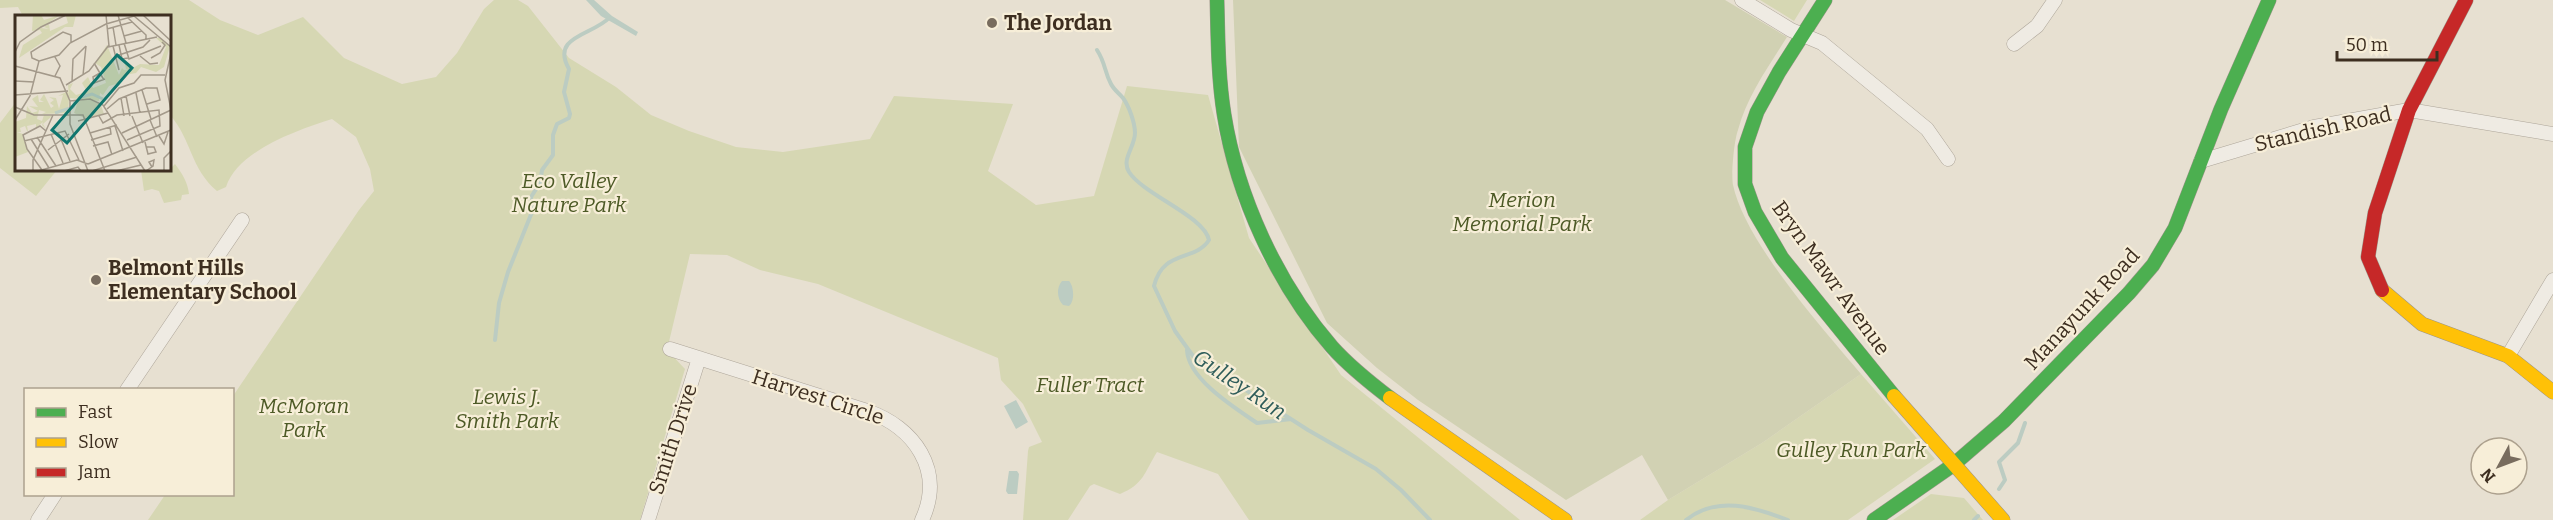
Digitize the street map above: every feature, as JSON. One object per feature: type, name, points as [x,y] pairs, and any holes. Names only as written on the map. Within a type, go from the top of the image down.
[{"type":"street","points":[[1217,0],[1224,110],[1234,160],[1267,241],[1313,323],[1344,359],[1390,398],[1444,438],[1566,520]]},
{"type":"street","points":[[1742,0],[1791,30],[1822,43],[1920,123],[1939,143],[1948,159]]},
{"type":"street","name":"Bryn Mawr Avenue","points":[[1824,0],[1768,92],[1748,134],[1744,165],[1748,195],[1769,237],[1811,294],[1878,378],[2003,520]]},
{"type":"street","points":[[2014,44],[2041,21],[2055,0]]},
{"type":"street","name":"Manayunk Road","points":[[1874,520],[1982,442],[2026,400],[2142,279],[2175,228],[2221,109],[2269,0]]},
{"type":"street","points":[[2466,0],[2409,110],[2375,213],[2368,257],[2384,294],[2422,324],[2508,356],[2553,392]]},
{"type":"street","name":"Standish Road","points":[[2201,161],[2314,127],[2409,110],[2553,134]]},
{"type":"street","points":[[128,388],[242,220]]},
{"type":"street","points":[[2508,356],[2553,280]]},
{"type":"street","name":"Harvest Circle","points":[[670,349],[867,411],[893,422],[916,445],[926,465],[929,488],[927,507],[922,520]]},
{"type":"street","name":"Smith Drive","points":[[648,520],[699,358]]},
{"type":"street","points":[[38,520],[54,496]]},
{"type":"green space","points":[[0,0],[189,0],[220,20],[258,35],[303,17],[344,58],[402,84],[436,77],[457,53],[484,9],[494,0],[518,0],[528,6],[569,58],[616,87],[651,115],[736,147],[783,152],[870,139],[894,96],[1013,104],[988,171],[1036,205],[1094,196],[1127,86],[1208,95],[1249,238],[1341,375],[1520,520],[1249,520],[1218,474],[1157,452],[1143,477],[1128,490],[1120,494],[1094,484],[1090,486],[1068,520],[1023,520],[1028,451],[1029,447],[1042,442],[1023,404],[1001,380],[998,358],[818,284],[760,270],[727,255],[690,254],[667,350],[685,369],[640,520],[148,520],[164,496],[234,496],[234,395],[374,191],[370,169],[356,137],[332,119],[303,129],[256,152],[243,162],[226,187],[217,191],[201,173],[183,134],[171,116],[171,15],[22,15],[18,7],[0,8]]},
{"type":"green space","name":"Merion Memorial Park","points":[[1233,0],[1725,0],[1787,37],[1753,93],[1737,135],[1732,180],[1740,208],[1787,284],[1861,374],[1762,443],[1668,500],[1642,455],[1566,500],[1418,400],[1377,368],[1327,323],[1239,147]]},
{"type":"green space","points":[[1760,0],[1807,0],[1794,21]]},
{"type":"green space","points":[[15,103],[15,171],[56,171],[36,196],[0,168],[0,123]]},
{"type":"green space","points":[[175,164],[184,178],[189,194],[182,195],[181,200],[164,203],[159,191],[152,189],[144,191],[141,171],[171,171]]},
{"type":"green space","name":"Gulley Run Park","points":[[1861,374],[1935,459],[1848,520],[1640,520],[1668,500],[1762,443]]},
{"type":"green space","name":"Gulley Run Park","points":[[1931,494],[1964,498],[1983,520],[1893,520]]},
{"type":"shaded area","points":[[586,0],[594,0],[612,16],[638,32],[636,36],[601,16]]},
{"type":"shaded area","points":[[1062,281],[1069,281],[1072,286],[1073,297],[1069,306],[1063,305],[1058,297]]},
{"type":"shaded area","points":[[1016,400],[1028,422],[1016,429],[1004,406]]},
{"type":"shaded area","points":[[1009,471],[1017,471],[1019,474],[1017,494],[1008,494],[1006,491]]},
{"type":"waterway","points":[[495,340],[499,303],[508,272],[532,212],[531,197],[540,183],[542,170],[553,155],[553,135],[557,124],[569,118],[570,114],[564,92],[569,69],[565,50],[569,43],[609,18]]},
{"type":"waterway","name":"Gulley Run","points":[[1097,50],[1111,84],[1125,101],[1133,120],[1135,133],[1127,158],[1129,172],[1147,189],[1196,222],[1205,231],[1209,240],[1203,247],[1164,266],[1158,274],[1154,286],[1175,331],[1193,356],[1308,430],[1376,469],[1401,490],[1430,520]]},
{"type":"waterway","points":[[1187,350],[1189,361],[1204,382],[1225,401],[1257,423],[1291,419]]},
{"type":"waterway","points":[[1999,489],[2005,480],[1999,462],[2018,443],[2025,423]]},
{"type":"waterway","name":"Gulley Run","points":[[1686,520],[1698,512],[1723,506],[1749,508],[1788,520]]},
{"type":"waterway","points":[[1974,520],[1978,516]]},
{"type":"traffic: fast","points":[[1217,0],[1219,71],[1224,114],[1239,176],[1262,238],[1294,296],[1312,322],[1345,361],[1390,398]]},
{"type":"traffic: fast","points":[[1825,0],[1779,72],[1757,112],[1745,147],[1745,184],[1755,212],[1782,258],[1894,396]]},
{"type":"traffic: fast","points":[[1874,520],[1953,465],[2004,421],[2129,293],[2153,265],[2175,228],[2221,109],[2269,0]]},
{"type":"traffic: slow","points":[[2382,290],[2422,324],[2508,356],[2553,392]]},
{"type":"traffic: slow","points":[[1894,396],[2003,520]]},
{"type":"traffic: slow","points":[[1390,398],[1565,520]]},
{"type":"traffic: jam","points":[[2382,290],[2368,257],[2375,213],[2409,110],[2466,0]]},
{"type":"place","name":"The Jordan","points":[[992,23]]},
{"type":"place","name":"Belmont Hills Elementary School","points":[[96,280]]},
{"type":"park label","name":"Eco Valley Nature Park","points":[[569,193]]},
{"type":"park label","name":"Fuller Tract","points":[[1090,385]]},
{"type":"park label","name":"Lewis J. Smith Park","points":[[507,409]]},
{"type":"park label","name":"McMoran Park","points":[[304,418]]}]
